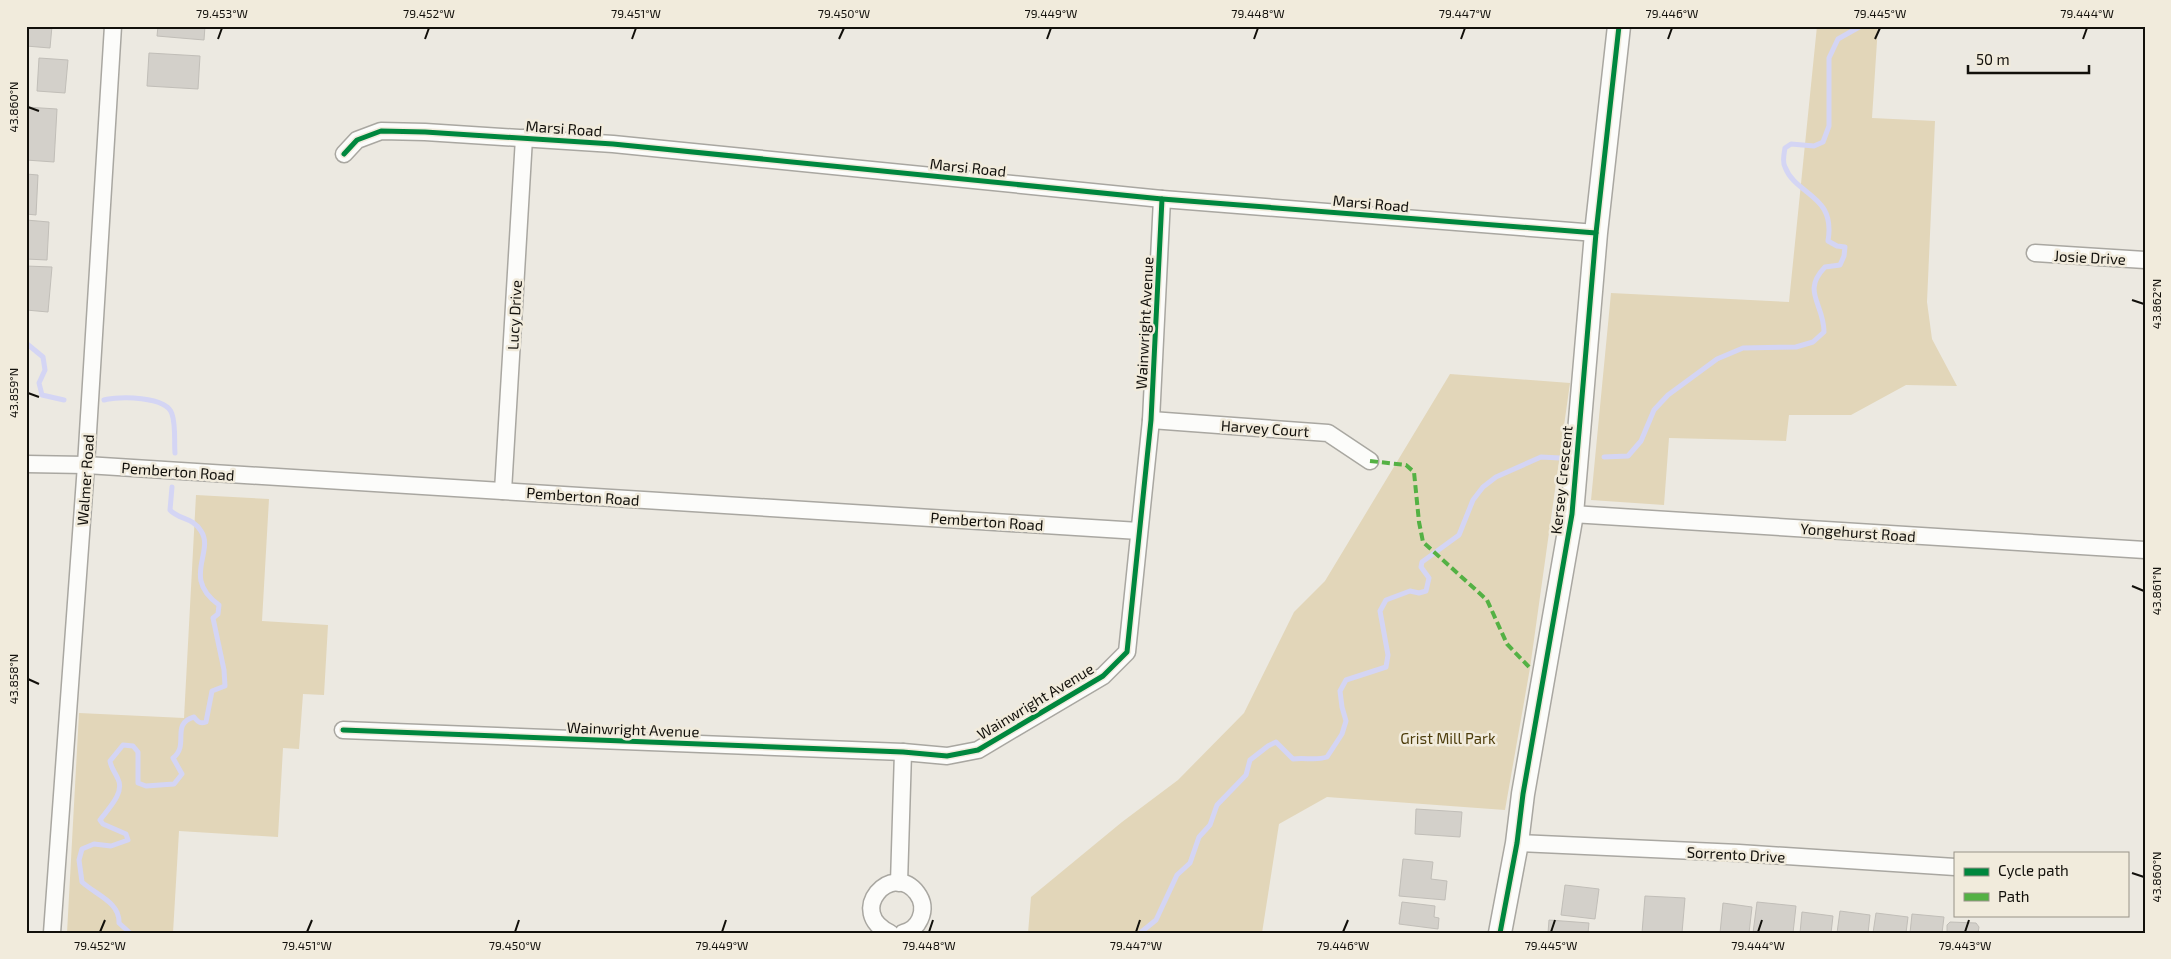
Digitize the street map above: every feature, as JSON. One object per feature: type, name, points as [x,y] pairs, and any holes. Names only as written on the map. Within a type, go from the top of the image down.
[{"type":"street","name":"Walmer Road","points":[[52,933],[86,465],[113,26]]},
{"type":"street","name":"Kersey Crescent","points":[[1500,933],[1517,843],[1523,794],[1572,514],[1596,233],[1619,26]]},
{"type":"street","name":"Marsi Road","points":[[344,154],[357,140],[381,131],[524,138],[633,146],[1162,199],[1596,233]]},
{"type":"street","name":"Lucy Drive","points":[[503,491],[524,138]]},
{"type":"street","name":"Wainwright Avenue","points":[[343,730],[903,752],[947,756],[978,750],[1103,676],[1127,652],[1151,420],[1162,199]]},
{"type":"street","name":"Josie Drive","points":[[2035,253],[2145,260]]},
{"type":"street","name":"Harvey Court","points":[[1151,420],[1328,433],[1370,461]]},
{"type":"street","name":"Pemberton Road","points":[[26,464],[86,465],[1139,531]]},
{"type":"street","name":"Yongehurst Road","points":[[1572,514],[2145,550]]},
{"type":"street","points":[[898,882],[903,752]]},
{"type":"street","name":"Sorrento Drive","points":[[1517,843],[1739,853],[1954,867]]},
{"type":"street","points":[[890,933],[876,923],[871,908],[877,892],[883,886],[898,882],[914,889],[922,904],[919,921],[914,928],[903,933]]},
{"type":"green space","points":[[1817,26],[1878,26],[1872,118],[1935,121],[1927,302],[1932,339],[1957,386],[1906,385],[1851,415],[1789,415],[1786,441],[1669,438],[1664,505],[1591,500],[1611,293],[1789,302]]},
{"type":"green space","name":"Grist Mill Park","points":[[1450,374],[1570,383],[1530,668],[1505,810],[1327,797],[1279,824],[1262,933],[1028,933],[1031,897],[1122,822],[1178,780],[1244,713],[1294,612],[1325,581]]},
{"type":"green space","points":[[196,495],[269,499],[262,621],[328,625],[324,695],[303,694],[299,749],[283,748],[278,837],[179,831],[173,933],[67,933],[79,713],[184,718]]},
{"type":"building","points":[[26,26],[52,26],[50,48],[26,46]]},
{"type":"building","points":[[158,26],[205,26],[204,40],[157,36]]},
{"type":"building","points":[[149,53],[200,56],[198,89],[147,86]]},
{"type":"building","points":[[39,58],[68,60],[65,93],[37,91]]},
{"type":"building","points":[[26,107],[57,109],[54,162],[26,160]]},
{"type":"building","points":[[26,174],[38,175],[36,215],[26,214]]},
{"type":"building","points":[[26,220],[49,222],[47,260],[26,259]]},
{"type":"building","points":[[26,266],[52,267],[48,312],[26,310]]},
{"type":"building","points":[[1416,809],[1462,812],[1460,837],[1415,834]]},
{"type":"building","points":[[1403,859],[1433,862],[1431,879],[1447,881],[1445,900],[1399,896]]},
{"type":"building","points":[[1565,885],[1599,889],[1595,919],[1561,915]]},
{"type":"building","points":[[1645,896],[1685,898],[1682,933],[1642,933]]},
{"type":"building","points":[[1402,902],[1435,906],[1434,917],[1439,918],[1438,929],[1399,924]]},
{"type":"building","points":[[1757,902],[1796,906],[1793,933],[1753,933]]},
{"type":"building","points":[[1723,903],[1752,907],[1749,933],[1720,933]]},
{"type":"building","points":[[1840,911],[1870,915],[1868,933],[1837,933]]},
{"type":"building","points":[[1802,912],[1833,916],[1831,933],[1800,933]]},
{"type":"building","points":[[1876,913],[1908,917],[1906,933],[1873,933]]},
{"type":"building","points":[[1912,914],[1944,917],[1942,933],[1910,933]]},
{"type":"building","points":[[1549,920],[1589,923],[1588,933],[1548,933]]},
{"type":"building","points":[[1950,922],[1976,923],[1979,927],[1978,933],[1947,933],[1947,925]]},
{"type":"waterway","points":[[1604,457],[1628,456],[1641,441],[1654,410],[1668,395],[1717,359],[1743,348],[1796,347],[1813,342],[1824,332],[1821,313],[1814,291],[1815,284],[1825,267],[1840,265],[1845,247],[1837,246],[1828,241],[1829,226],[1826,214],[1814,197],[1790,177],[1783,160],[1785,148],[1791,144],[1814,146],[1823,142],[1829,126],[1829,58],[1838,39],[1861,26]]},
{"type":"waterway","points":[[26,343],[43,357],[45,370],[39,383],[42,395],[64,400]]},
{"type":"waterway","points":[[104,400],[120,398],[141,399],[152,401],[168,408],[174,423],[175,453]]},
{"type":"waterway","points":[[1140,933],[1156,920],[1177,875],[1190,863],[1199,837],[1210,825],[1217,805],[1246,775],[1250,760],[1276,742],[1293,759],[1327,757],[1342,734],[1346,721],[1340,691],[1346,680],[1386,667],[1388,655],[1380,611],[1386,600],[1410,591],[1419,593],[1426,591],[1429,578],[1421,567],[1422,562],[1459,535],[1473,500],[1483,487],[1496,477],[1541,457],[1560,458]]},
{"type":"waterway","points":[[130,933],[119,923],[116,910],[111,904],[82,882],[79,860],[82,849],[94,844],[111,846],[128,840],[126,834],[103,824],[100,820],[115,801],[119,790],[120,784],[110,761],[123,745],[133,746],[138,752],[138,783],[146,786],[174,784],[182,774],[173,758],[178,753],[180,747],[183,725],[187,720],[194,717],[199,722],[206,722],[212,691],[225,686],[224,670],[213,618],[218,614],[219,605],[208,595],[202,585],[200,575],[204,539],[198,526],[170,510],[172,487]]},
{"type":"marked path","points":[[1370,461],[1406,465],[1414,472],[1423,542],[1487,600],[1507,644],[1530,668]]},
{"type":"cycle path","points":[[1500,933],[1517,843],[1523,794],[1572,514],[1596,233],[1619,26]]},
{"type":"cycle path","points":[[344,154],[357,140],[381,131],[425,132],[613,144],[1162,199],[1596,233]]},
{"type":"cycle path","points":[[343,730],[903,752],[947,756],[978,750],[1103,676],[1127,652],[1151,420],[1162,199]]}]
